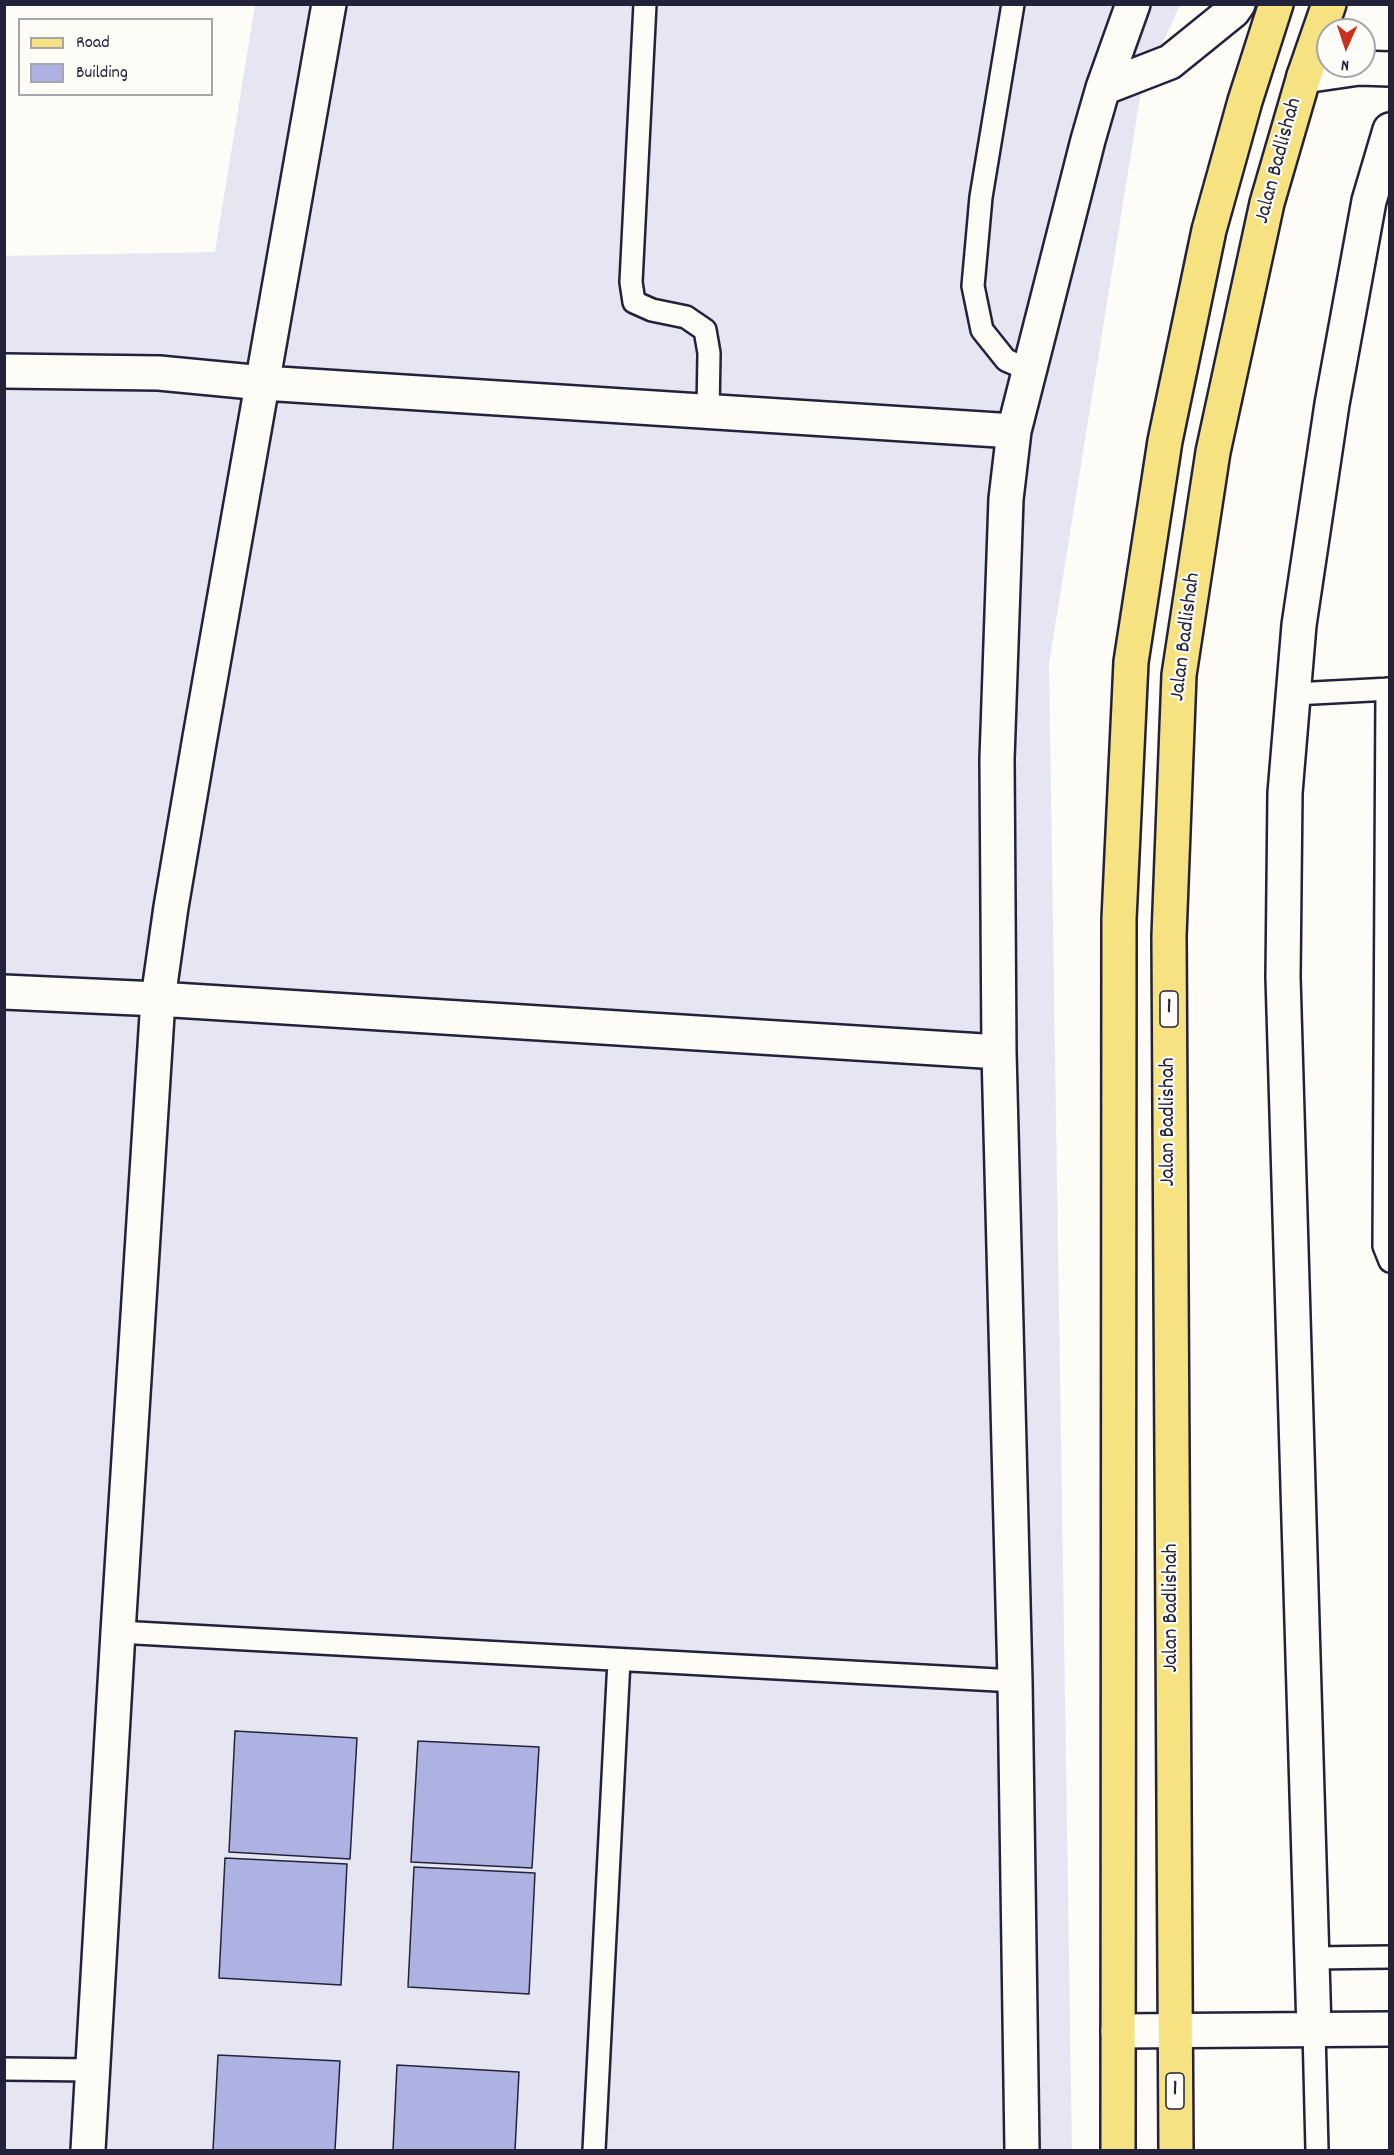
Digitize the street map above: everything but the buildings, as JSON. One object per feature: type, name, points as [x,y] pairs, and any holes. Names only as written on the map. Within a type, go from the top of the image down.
[{"type":"main road","points":[[1118,2151],[1119,919],[1131,662],[1166,441],[1209,230],[1245,101],[1276,4]]},
{"type":"main road","name":"Jalan Badlishah","points":[[1176,2151],[1169,936],[1179,675],[1213,452],[1267,203],[1304,76],[1329,4]]},
{"type":"street","points":[[88,2151],[158,999],[198,743],[329,4]]},
{"type":"street","points":[[1022,2151],[1015,1681],[999,1052],[997,759],[1006,499],[1014,431],[1029,370],[1103,88],[1133,4]]},
{"type":"street","points":[[1103,88],[1170,62],[1238,4]]},
{"type":"street","points":[[1304,76],[1359,68],[1389,69]]},
{"type":"street","points":[[1314,2030],[1283,977],[1285,793],[1299,625],[1332,404],[1369,201],[1389,130]]},
{"type":"street","points":[[4,371],[159,373],[263,382],[1014,431]]},
{"type":"street","points":[[4,992],[158,999],[999,1052]]},
{"type":"street","points":[[1118,2031],[1389,2029]]},
{"type":"lane","points":[[645,4],[631,282],[634,302],[652,309],[686,316],[705,330],[709,352],[708,412]]},
{"type":"lane","points":[[1013,4],[981,197],[973,286],[982,330],[1006,360],[1029,370]]},
{"type":"lane","points":[[1294,693],[1388,689],[1384,1246],[1389,1261]]},
{"type":"lane","points":[[118,1632],[1015,1681]]},
{"type":"lane","points":[[594,2151],[619,1660]]},
{"type":"lane","points":[[1312,1958],[1389,1957]]},
{"type":"lane","points":[[1314,2030],[1317,2151]]},
{"type":"lane","points":[[4,2069],[92,2070]]},
{"type":"shaded area","points":[[255,5],[1180,5],[1141,91],[1049,664],[1072,2150],[5,2150],[4,256],[215,252]]}]
